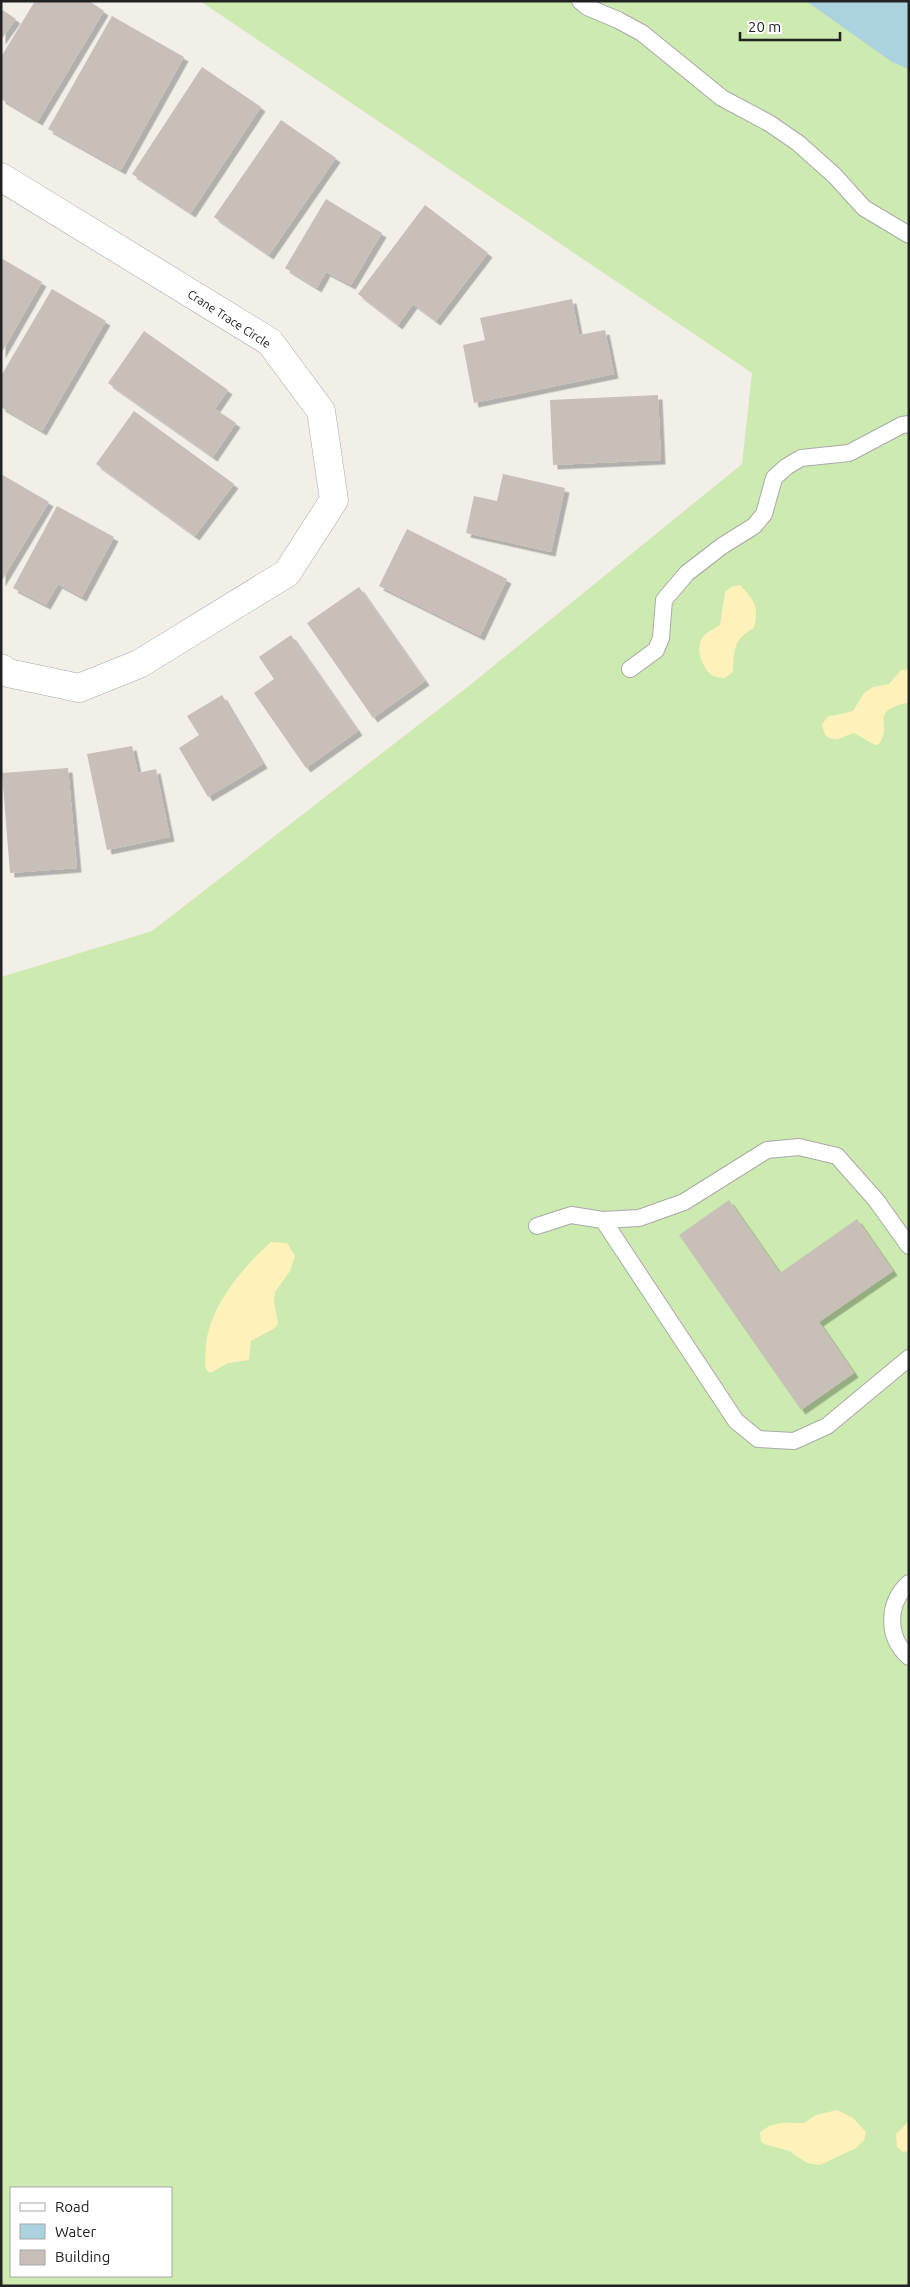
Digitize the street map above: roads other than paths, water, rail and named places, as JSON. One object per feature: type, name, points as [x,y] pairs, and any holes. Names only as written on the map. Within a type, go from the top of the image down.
[{"type":"street","name":"Crane Trace Circle","points":[[1,178],[270,342],[320,411],[334,500],[287,573],[139,664],[78,688],[8,673],[1,668]]},
{"type":"lane","points":[[580,1],[587,7],[642,33],[722,98],[769,124],[798,143],[835,176],[864,208],[909,235]]},
{"type":"lane","points":[[630,669],[656,650],[661,638],[664,600],[687,573],[722,546],[754,526],[764,514],[774,478],[786,467],[801,458],[849,453],[902,425],[909,424]]},
{"type":"lane","points":[[537,1226],[571,1214],[603,1220],[639,1218],[684,1202],[767,1150],[799,1147],[837,1156],[876,1200],[909,1246]]},
{"type":"lane","points":[[603,1220],[736,1421],[758,1439],[794,1441],[827,1426],[909,1358]]},
{"type":"lane","points":[[909,1583],[895,1599],[892,1614],[893,1633],[900,1650],[909,1657]]},
{"type":"water","points":[[806,1],[909,1],[909,69],[892,62]]}]
